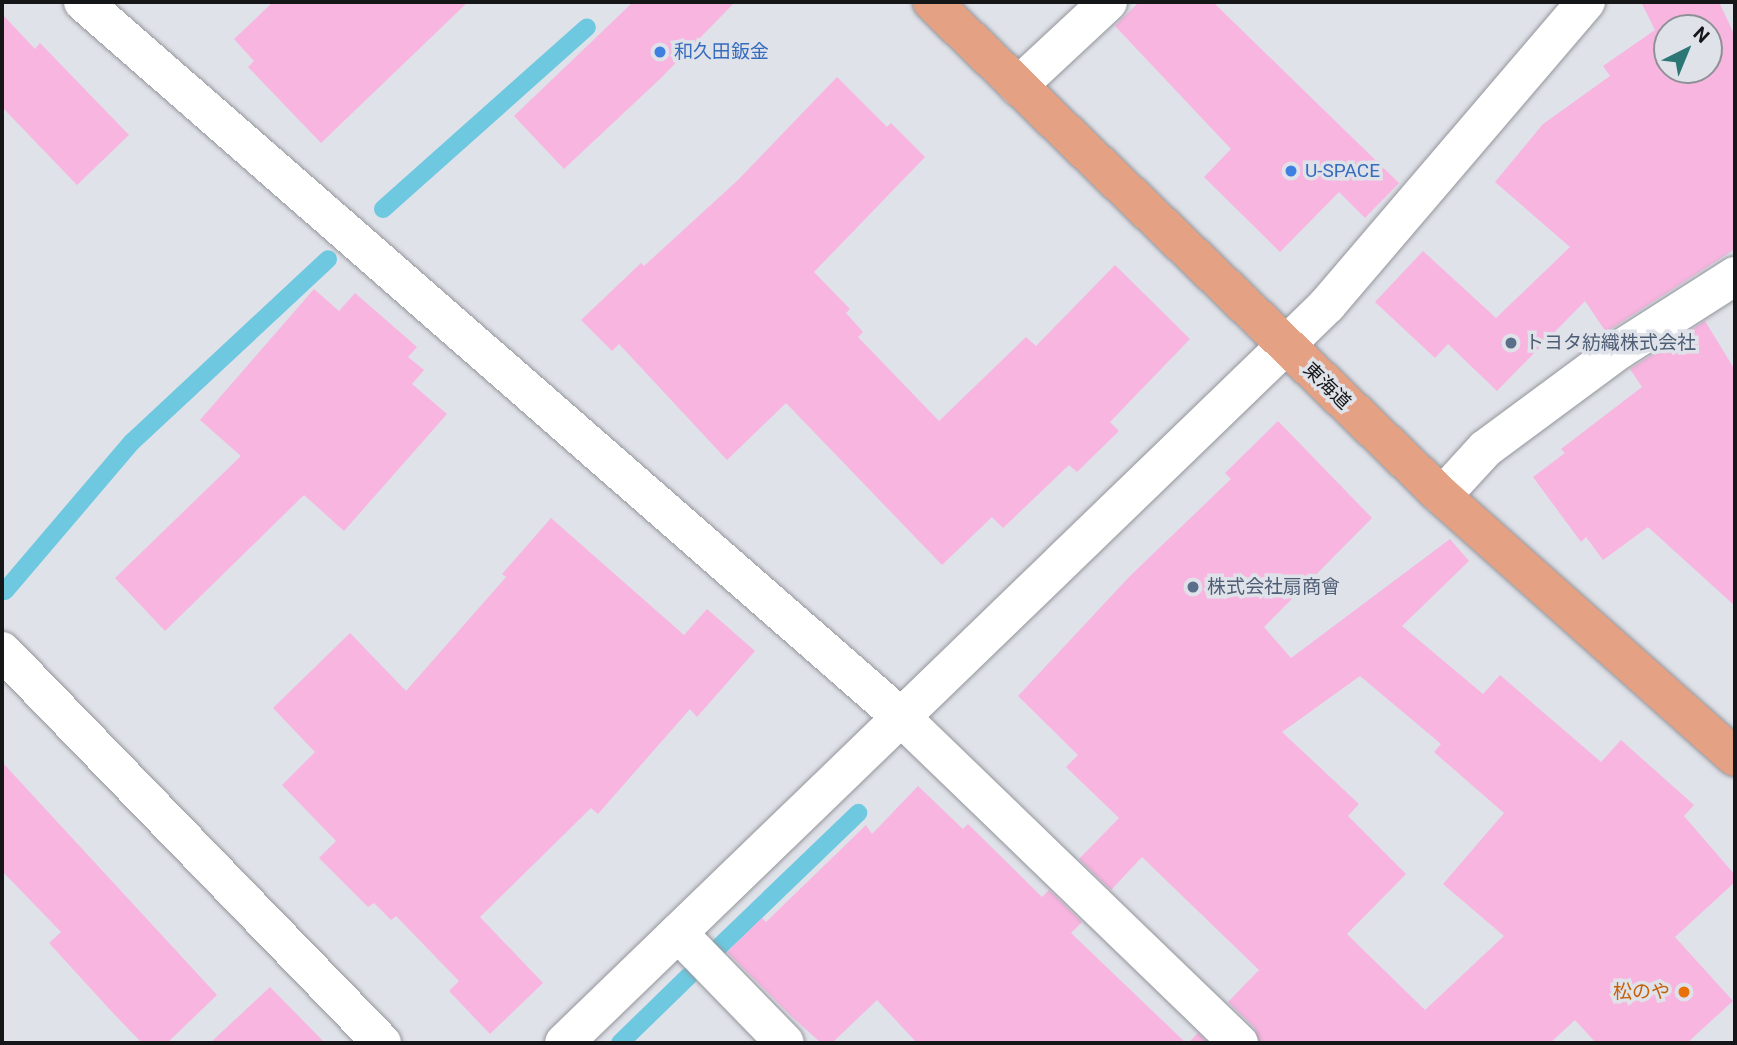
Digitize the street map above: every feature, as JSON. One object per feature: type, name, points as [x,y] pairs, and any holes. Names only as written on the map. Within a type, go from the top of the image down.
[{"type":"highway","name":"東海道","points":[[932,2],[1442,496],[1735,757]]},
{"type":"street","points":[[83,2],[901,717],[1239,1043]]},
{"type":"street","points":[[1018,86],[1108,2]]},
{"type":"street","points":[[564,1043],[1327,305],[1586,2]]},
{"type":"street","points":[[1442,496],[1495,441],[1619,350],[1735,276]]},
{"type":"street","points":[[2,651],[382,1043]]},
{"type":"street","points":[[678,933],[785,1043]]},
{"type":"building","points":[[273,2],[468,2],[321,143],[248,67],[254,61],[234,39]]},
{"type":"building","points":[[633,2],[735,2],[661,78],[564,169],[514,116]]},
{"type":"building","points":[[1139,2],[1213,2],[1399,183],[1365,218],[1339,192],[1280,252],[1204,177],[1231,149],[1115,26]]},
{"type":"building","points":[[1641,2],[1719,2],[1735,36],[1735,249],[1606,332],[1585,301],[1497,391],[1448,344],[1435,358],[1375,302],[1423,251],[1496,318],[1570,247],[1495,182],[1543,124],[1610,76],[1603,66],[1653,31],[1653,84],[1723,84],[1723,14],[1653,14],[1653,26]]},
{"type":"building","points":[[2,14],[35,49],[40,43],[129,135],[77,185],[2,107]]},
{"type":"building","points":[[837,77],[887,127],[891,123],[925,157],[814,272],[850,309],[846,313],[863,332],[858,337],[939,421],[1026,337],[1036,346],[1115,265],[1190,339],[1110,422],[1119,431],[1077,472],[1069,465],[1003,528],[992,517],[942,565],[786,403],[727,460],[619,344],[612,351],[581,320],[641,263],[644,266],[738,180]]},
{"type":"building","points":[[314,289],[339,311],[355,293],[417,347],[408,357],[424,370],[412,384],[447,414],[344,531],[304,495],[165,631],[115,578],[241,456],[200,420]]},
{"type":"building","points":[[1705,321],[1735,370],[1735,606],[1648,527],[1603,560],[1586,537],[1581,542],[1533,477],[1565,453],[1561,449],[1642,387],[1630,369]]},
{"type":"building","points":[[1278,421],[1372,518],[1264,627],[1291,658],[1450,539],[1469,561],[1402,626],[1483,694],[1500,675],[1601,762],[1621,740],[1694,805],[1684,816],[1735,875],[1735,882],[1675,937],[1733,1001],[1687,1043],[1596,1043],[1575,1020],[1550,1043],[1260,1043],[1254,1027],[1228,1002],[1259,970],[1142,857],[1111,890],[1079,859],[1119,818],[1066,767],[1078,755],[1018,696],[1129,577],[1231,479],[1225,473]],"holes":[[[1360,676],[1441,744],[1434,752],[1504,813],[1443,884],[1504,936],[1425,1010],[1347,934],[1406,874],[1348,816],[1359,804],[1282,732]]]},
{"type":"building","points":[[551,518],[684,635],[707,609],[755,651],[697,717],[690,709],[598,814],[591,808],[480,917],[543,983],[490,1034],[449,991],[459,981],[396,916],[391,920],[374,903],[368,907],[319,858],[336,841],[282,785],[315,752],[273,708],[350,633],[406,691],[506,577],[502,574]]},
{"type":"building","points":[[2,762],[217,995],[167,1043],[142,1043],[113,1013],[49,943],[61,932],[2,871]]},
{"type":"building","points":[[918,786],[963,829],[968,824],[1042,897],[1049,890],[1082,922],[1071,933],[1186,1043],[917,1043],[877,1000],[832,1043],[821,1043],[789,1014],[727,952],[762,918],[766,922],[866,825],[872,834]]},
{"type":"building","points":[[270,987],[325,1043],[210,1043]]},
{"type":"building","points":[[1198,1033],[1208,1043],[1188,1043]]},
{"type":"waterway","points":[[383,209],[587,27]]},
{"type":"waterway","points":[[5,591],[132,442],[328,259]]},
{"type":"waterway","points":[[720,946],[858,813]]},
{"type":"waterway","points":[[620,1043],[689,976]]},
{"type":"place","name":"和久田鈑金","points":[[660,52]]},
{"type":"place","name":"U-SPACE","points":[[1291,171]]},
{"type":"place","name":"トヨタ紡織株式会社","points":[[1511,343]]},
{"type":"place","name":"株式会社扇商會","points":[[1193,587]]},
{"type":"place","name":"松のや","points":[[1684,992]]}]
